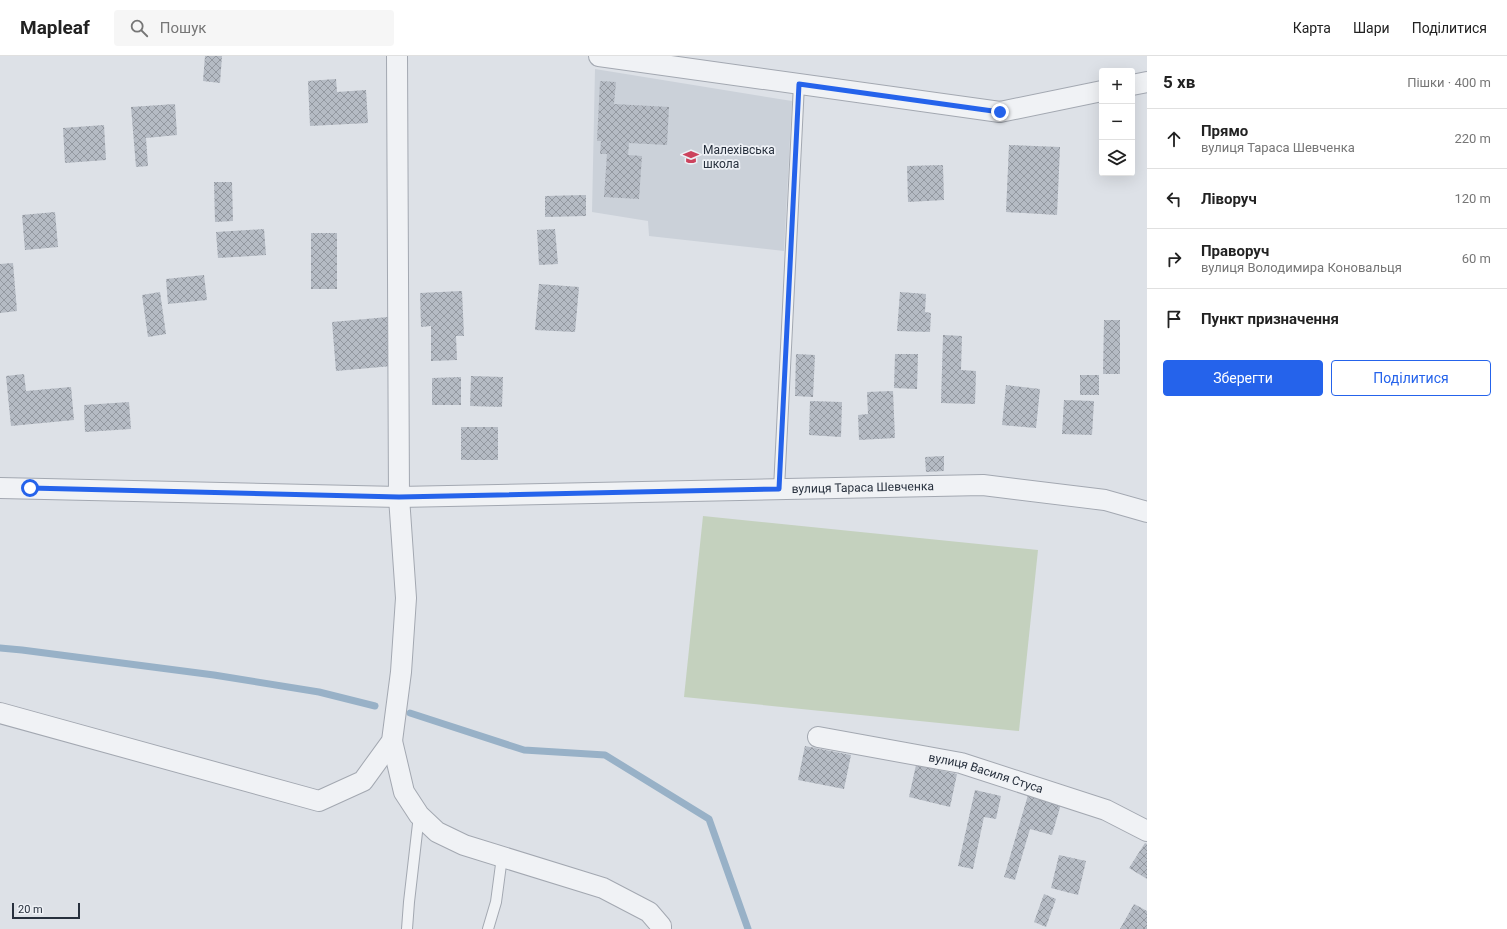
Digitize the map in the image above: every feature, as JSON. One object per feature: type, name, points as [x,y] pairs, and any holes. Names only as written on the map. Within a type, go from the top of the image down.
[{"type":"street","points":[[397,56],[399,497],[406,598],[400,672],[392,741],[404,792],[419,815],[437,832],[464,845],[603,888],[649,912],[661,926],[661,929]]},
{"type":"street","points":[[599,56],[1000,112],[1099,92]]},
{"type":"street","points":[[1135,84],[1147,82]]},
{"type":"street","name":"вулиця Тараса Шевченка","points":[[0,488],[399,497],[983,485],[1105,500],[1147,512]]},
{"type":"street","points":[[0,713],[319,801],[364,781],[392,741]]},
{"type":"street","name":"вулиця Василя Стуса","points":[[818,737],[961,763],[1106,810],[1147,831]]},
{"type":"lane","points":[[779,489],[799,84]]},
{"type":"lane","points":[[407,929],[408,902],[419,815]]},
{"type":"lane","points":[[488,929],[496,902],[502,857]]},
{"type":"shaded area","name":"Малехівська школа","points":[[595,69],[792,101],[784,251],[649,236],[648,221],[592,212]]},
{"type":"green space","points":[[703,516],[1038,550],[1019,731],[684,697]]},
{"type":"building","points":[[205,56],[222,56],[220,83],[203,81]]},
{"type":"building","points":[[336,79],[337,92],[366,90],[368,123],[310,126],[308,81]]},
{"type":"building","points":[[600,81],[616,82],[614,104],[669,107],[667,145],[629,143],[628,155],[642,156],[639,199],[604,197],[607,154],[600,154],[601,141],[597,141]]},
{"type":"building","points":[[175,104],[177,135],[146,138],[148,166],[136,167],[131,107]]},
{"type":"building","points":[[104,125],[106,160],[65,163],[63,128]]},
{"type":"building","points":[[1009,145],[1060,147],[1057,215],[1006,212]]},
{"type":"building","points":[[943,165],[944,200],[908,202],[907,166]]},
{"type":"building","points":[[214,182],[232,182],[233,221],[215,222]]},
{"type":"building","points":[[586,195],[586,216],[545,217],[545,196]]},
{"type":"building","points":[[55,212],[58,247],[25,250],[22,215]]},
{"type":"building","points":[[264,229],[266,255],[218,258],[216,232]]},
{"type":"building","points":[[555,229],[558,264],[539,265],[537,230]]},
{"type":"building","points":[[311,233],[337,233],[337,289],[311,289]]},
{"type":"building","points":[[13,263],[17,311],[0,313],[0,264]]},
{"type":"building","points":[[204,275],[207,300],[168,304],[166,279]]},
{"type":"building","points":[[539,284],[579,287],[575,332],[535,330]]},
{"type":"building","points":[[462,291],[464,336],[456,336],[457,360],[431,361],[431,326],[421,327],[420,293]]},
{"type":"building","points":[[160,292],[166,334],[148,337],[142,295]]},
{"type":"building","points":[[900,292],[926,294],[925,312],[931,313],[930,332],[897,331]]},
{"type":"building","points":[[388,317],[392,366],[336,371],[332,322]]},
{"type":"building","points":[[1104,320],[1120,320],[1120,374],[1103,374]]},
{"type":"building","points":[[943,335],[962,336],[961,370],[976,371],[975,404],[941,403]]},
{"type":"building","points":[[796,354],[815,355],[813,397],[795,396]]},
{"type":"building","points":[[895,354],[918,354],[917,389],[894,388]]},
{"type":"building","points":[[24,374],[26,391],[71,387],[74,420],[11,426],[6,376]]},
{"type":"building","points":[[1080,375],[1099,375],[1099,395],[1080,395]]},
{"type":"building","points":[[471,376],[503,377],[502,407],[470,406]]},
{"type":"building","points":[[461,377],[461,405],[432,405],[432,378]]},
{"type":"building","points":[[1006,385],[1040,389],[1036,428],[1002,425]]},
{"type":"building","points":[[893,391],[895,438],[859,440],[858,415],[868,414],[867,392]]},
{"type":"building","points":[[1064,400],[1094,401],[1092,435],[1062,434]]},
{"type":"building","points":[[810,401],[842,402],[841,437],[809,435]]},
{"type":"building","points":[[129,402],[131,429],[85,432],[84,405]]},
{"type":"building","points":[[461,427],[498,427],[498,460],[461,460]]},
{"type":"building","points":[[944,456],[944,471],[926,472],[925,457]]},
{"type":"building","points":[[805,746],[851,755],[844,789],[798,780]]},
{"type":"building","points":[[916,765],[957,774],[950,807],[909,797]]},
{"type":"building","points":[[975,790],[1001,796],[996,819],[984,817],[973,869],[958,866]]},
{"type":"building","points":[[1028,795],[1061,804],[1052,835],[1030,829],[1015,880],[1004,877]]},
{"type":"building","points":[[1145,843],[1147,844],[1147,879],[1129,868]]},
{"type":"building","points":[[1059,855],[1086,861],[1078,895],[1051,888]]},
{"type":"building","points":[[1044,894],[1056,899],[1046,927],[1034,922]]},
{"type":"building","points":[[1134,904],[1147,911],[1147,929],[1120,929]]},
{"type":"waterway","points":[[0,648],[214,675],[319,692],[375,706]]},
{"type":"waterway","points":[[410,713],[524,750],[605,755],[709,819],[748,929]]},
{"type":"place","name":"Малехівська школа","points":[[691,157]]},
{"type":"route","points":[[30,488],[399,497],[779,489],[799,84],[1000,112]]}]
